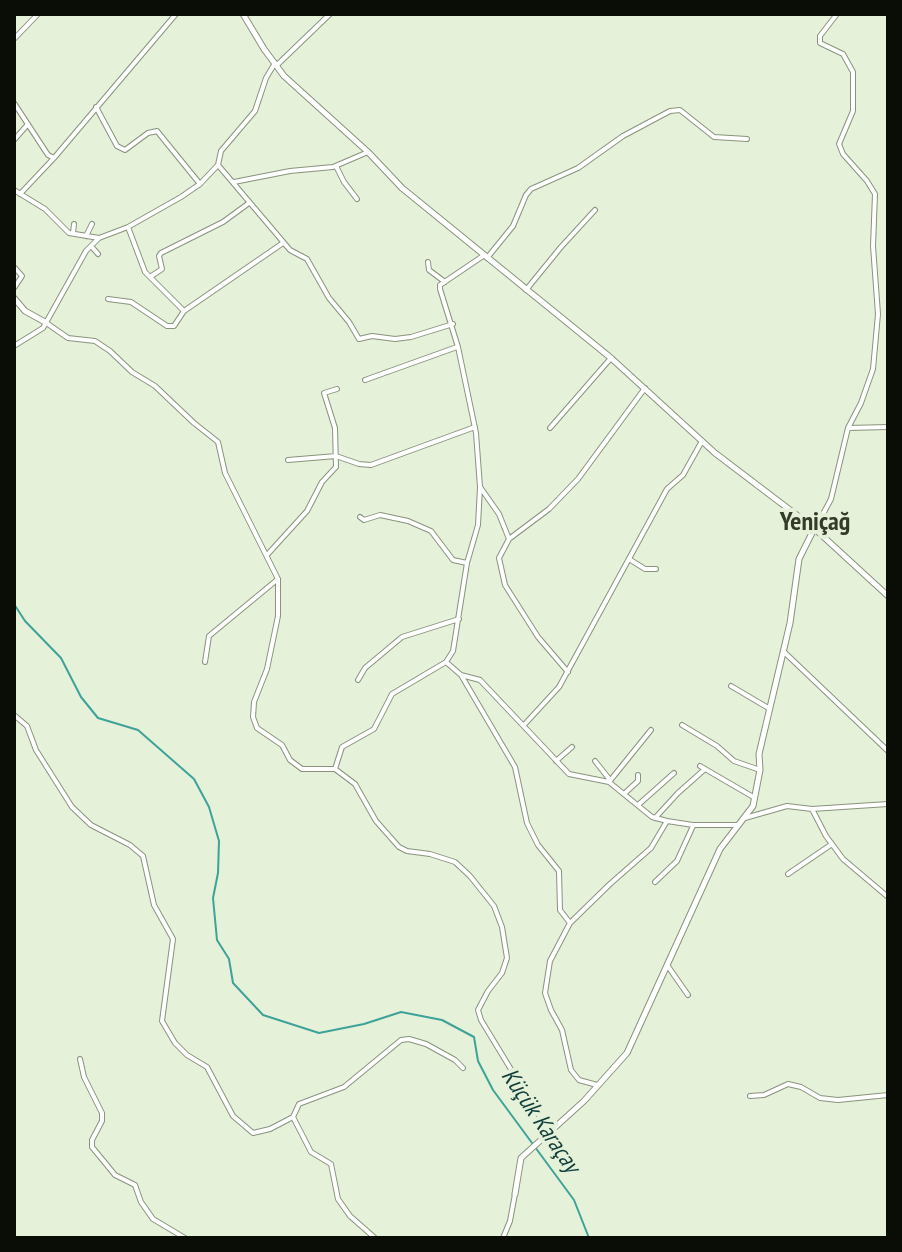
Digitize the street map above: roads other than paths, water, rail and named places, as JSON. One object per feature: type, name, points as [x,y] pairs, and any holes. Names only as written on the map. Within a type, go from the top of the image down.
[{"type":"street","points":[[14,39],[38,14]]},
{"type":"street","points":[[20,194],[176,14]]},
{"type":"street","points":[[243,14],[284,76],[368,152],[402,188],[611,358],[715,453],[815,529],[888,596]]},
{"type":"street","points":[[14,346],[39,332],[70,276],[99,238],[128,227],[200,184],[218,165],[221,151],[255,111],[266,78],[330,14]]},
{"type":"street","points":[[503,1238],[510,1221],[521,1158],[599,1086],[627,1053],[720,849],[745,818],[755,798],[760,770],[759,754],[783,651],[799,559],[831,499],[848,428],[873,369],[878,314],[873,246],[875,194],[843,154],[839,144],[853,111],[853,72],[843,54],[822,46],[819,39],[837,14]]},
{"type":"street","points":[[14,103],[48,155],[54,158]]},
{"type":"street","points":[[96,107],[117,146],[125,150],[148,133],[157,131],[200,184]]},
{"type":"street","points":[[335,769],[342,747],[374,729],[392,694],[446,662],[453,651],[467,563],[478,525],[480,487],[475,427],[453,324],[440,289],[445,282],[485,257],[513,226],[531,189],[578,168],[623,136],[670,111],[680,110],[714,137],[747,139]]},
{"type":"street","points":[[14,140],[28,124]]},
{"type":"street","points":[[234,182],[336,166],[368,152]]},
{"type":"street","points":[[218,165],[283,243],[297,256],[307,259],[329,298],[359,339],[372,336],[395,339],[411,337],[453,324]]},
{"type":"street","points":[[336,166],[357,199]]},
{"type":"street","points":[[14,190],[45,209],[69,233],[99,238]]},
{"type":"street","points":[[150,277],[162,269],[161,253],[223,222],[249,203]]},
{"type":"street","points":[[526,290],[595,210]]},
{"type":"street","points":[[73,233],[74,224]]},
{"type":"street","points":[[86,236],[92,224]]},
{"type":"street","points":[[128,227],[145,272],[184,311]]},
{"type":"street","points":[[108,299],[131,302],[167,326],[174,326],[184,311],[283,243]]},
{"type":"street","points":[[91,246],[98,254]]},
{"type":"street","points":[[428,262],[429,270],[445,282]]},
{"type":"street","points":[[14,267],[22,276],[14,288]]},
{"type":"street","points":[[14,298],[25,311],[68,338],[95,341],[110,351],[218,442],[225,473],[278,579],[278,616],[267,669],[254,702],[253,717],[257,728],[282,745],[290,760],[302,769],[335,769],[355,784],[376,821],[399,847],[455,862],[494,906],[502,927],[507,958],[502,973],[478,1010],[481,1020],[549,1132]]},
{"type":"street","points":[[365,380],[458,347]]},
{"type":"street","points":[[550,428],[611,358]]},
{"type":"street","points":[[568,672],[538,637],[505,585],[499,558],[509,539],[549,509],[578,479],[645,387]]},
{"type":"street","points":[[267,555],[307,511],[322,482],[336,467],[335,428],[324,393],[337,389]]},
{"type":"street","points":[[288,460],[336,456],[371,465],[475,427]]},
{"type":"street","points":[[848,428],[888,427]]},
{"type":"street","points":[[524,725],[548,702],[568,672],[667,489],[683,475],[702,440]]},
{"type":"street","points":[[480,487],[499,514],[509,539]]},
{"type":"street","points":[[360,517],[364,520],[380,515],[408,521],[431,531],[453,560],[467,563]]},
{"type":"street","points":[[629,559],[645,569],[656,569]]},
{"type":"street","points":[[205,662],[209,636],[278,579]]},
{"type":"street","points":[[358,680],[365,668],[402,637],[459,619]]},
{"type":"street","points":[[783,651],[888,751]]},
{"type":"street","points":[[446,662],[461,675],[515,767],[527,823],[538,845],[559,871],[560,910],[570,923]]},
{"type":"street","points":[[461,675],[480,680],[569,774],[610,781]]},
{"type":"street","points":[[731,686],[770,709]]},
{"type":"street","points":[[14,715],[27,726],[36,750],[72,807],[91,825],[130,845],[143,856],[154,905],[173,939],[162,1021],[175,1043],[207,1067],[233,1116],[253,1133],[270,1129],[293,1117],[299,1104],[344,1087],[401,1040],[426,1044],[463,1068]]},
{"type":"street","points":[[682,725],[717,746],[734,761],[760,770]]},
{"type":"street","points":[[610,781],[651,730]]},
{"type":"street","points":[[556,761],[572,747]]},
{"type":"street","points":[[595,761],[610,781],[655,818],[693,825],[738,825]]},
{"type":"street","points":[[655,818],[702,767],[755,798]]},
{"type":"street","points":[[638,805],[674,773]]},
{"type":"street","points":[[624,794],[638,781],[638,775]]},
{"type":"street","points":[[745,818],[787,806],[812,809],[888,804]]},
{"type":"street","points":[[812,809],[843,859],[888,897]]},
{"type":"street","points":[[599,1086],[579,1080],[571,1070],[562,1030],[545,993],[550,961],[570,923],[651,848],[667,821]]},
{"type":"street","points":[[655,882],[677,861],[693,825]]},
{"type":"street","points":[[788,874],[832,844]]},
{"type":"street","points":[[667,965],[688,995]]},
{"type":"street","points":[[80,1059],[84,1077],[102,1113],[92,1147],[115,1175],[135,1185],[141,1202],[153,1219],[185,1238]]},
{"type":"street","points":[[750,1096],[764,1095],[788,1084],[829,1099],[888,1095]]},
{"type":"street","points":[[293,1117],[311,1152],[331,1164],[338,1199],[350,1216],[375,1238]]},
{"type":"waterway","name":"Küçük Karaçay","points":[[14,604],[25,621],[61,658],[81,697],[98,718],[138,730],[194,779],[209,807],[219,841],[213,898],[217,940],[229,959],[233,983],[263,1015],[319,1033],[364,1024],[401,1012],[442,1020],[474,1037],[478,1061],[493,1090],[574,1200],[589,1238]]},
{"type":"district","name":"Yeniçağ","points":[[815,523]]}]
